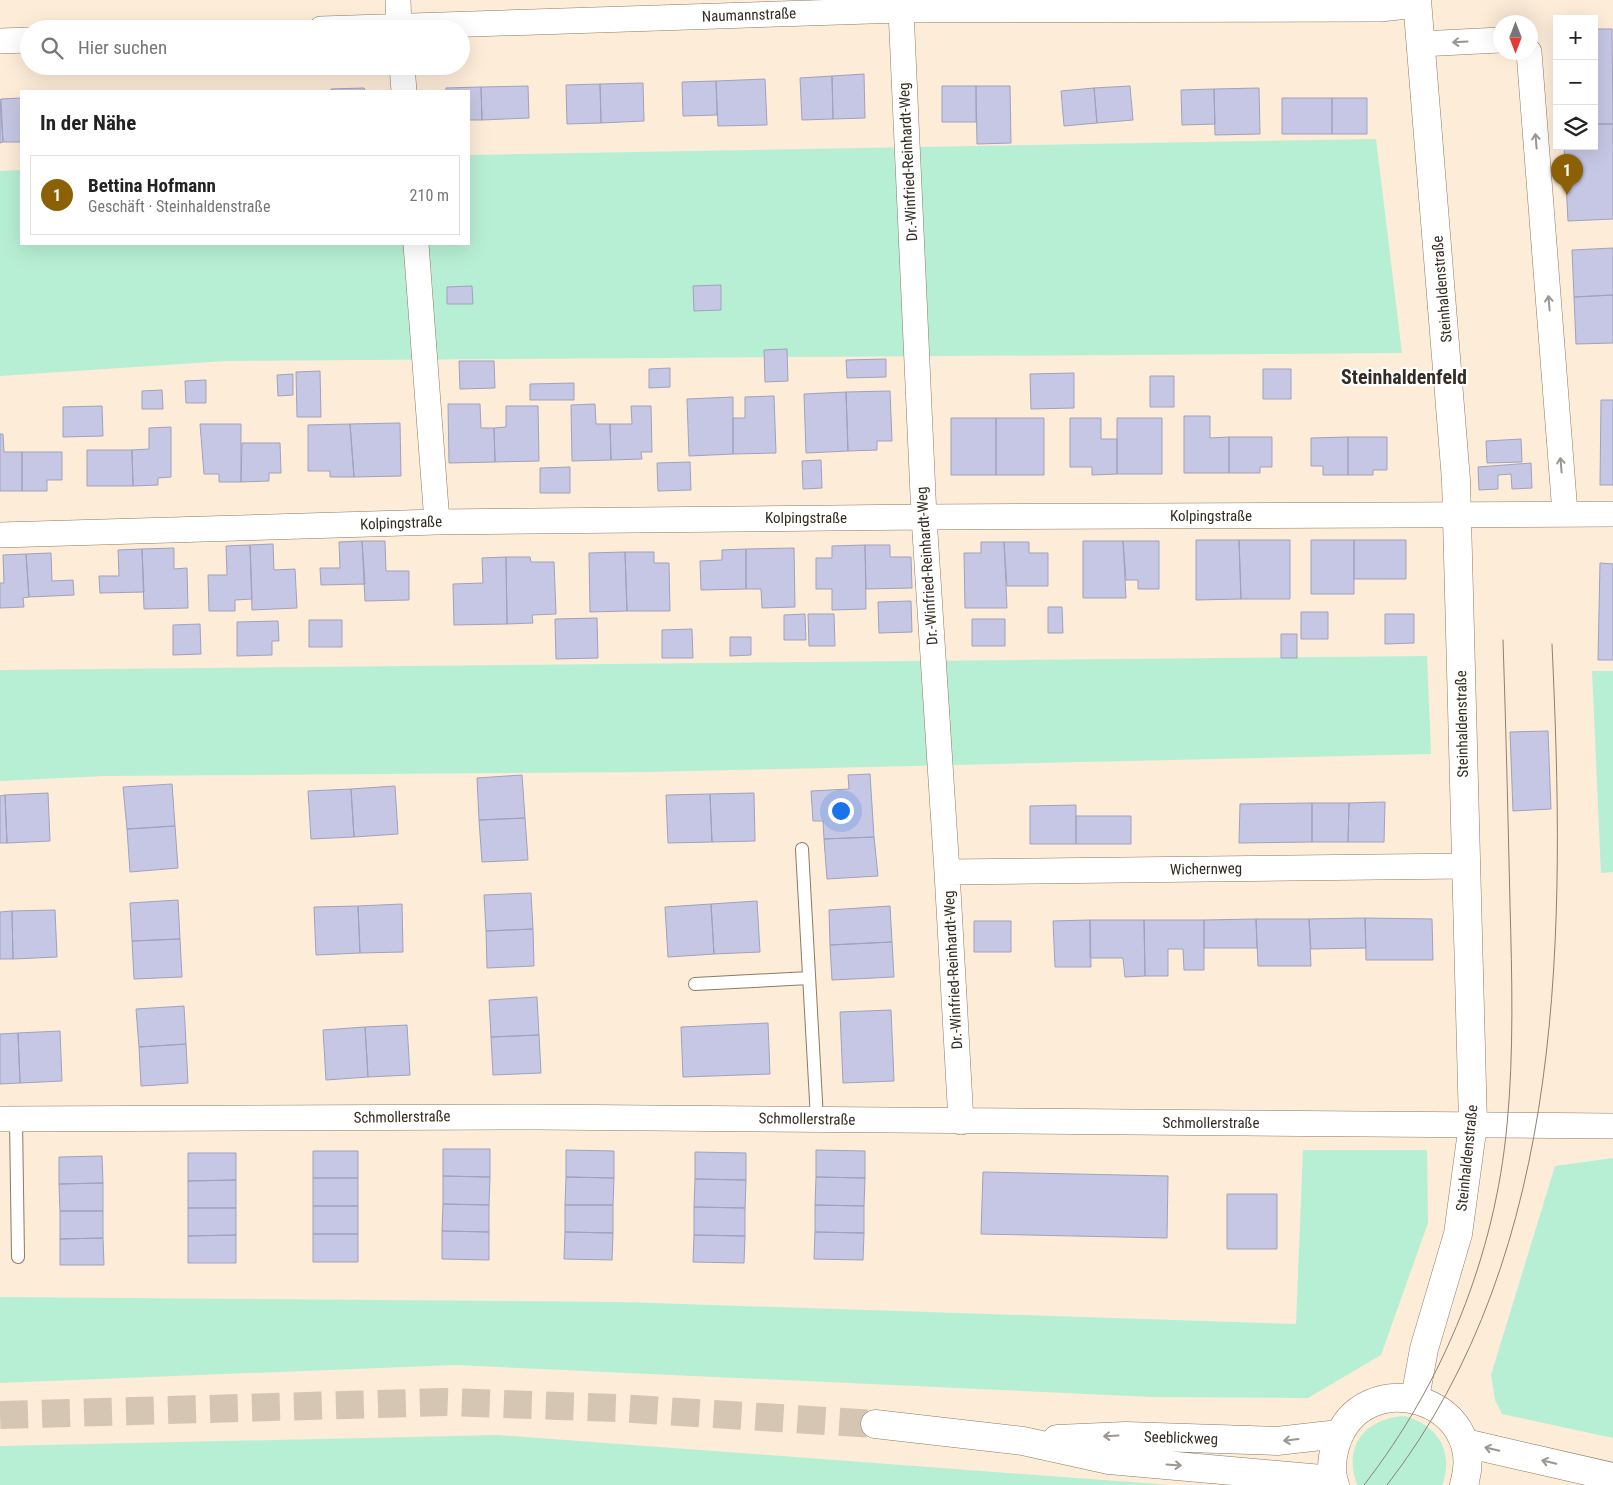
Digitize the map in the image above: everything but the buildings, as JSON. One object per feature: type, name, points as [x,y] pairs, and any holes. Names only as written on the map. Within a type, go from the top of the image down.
[{"type":"street","points":[[398,0],[399,20]]},
{"type":"street","name":"Naumannstraße","points":[[470,25],[901,10],[1370,9],[1417,2]]},
{"type":"street","name":"Steinhaldenstraße","points":[[1415,1398],[1424,1349],[1458,1234],[1473,1124],[1457,516],[1442,297],[1417,2]]},
{"type":"street","name":"Dr.-Winfried-Reinhardt-Weg","points":[[901,10],[924,516],[948,872],[961,1122]]},
{"type":"street","points":[[0,40],[20,40]]},
{"type":"street","points":[[1420,44],[1493,40]]},
{"type":"street","points":[[1530,60],[1565,513]]},
{"type":"street","points":[[403,75],[404,90]]},
{"type":"street","points":[[416,245],[437,522]]},
{"type":"street","name":"Kolpingstraße","points":[[0,535],[437,522],[924,516],[1457,516],[1565,513],[1613,514]]},
{"type":"street","name":"Wichernweg","points":[[948,872],[1465,866]]},
{"type":"street","name":"Schmollerstraße","points":[[8,1119],[465,1117],[1613,1126]]},
{"type":"street","points":[[1334,1482],[1332,1456],[1339,1434],[1358,1410],[1386,1398],[1415,1398],[1439,1408],[1455,1424],[1465,1443],[1469,1470],[1464,1485]]},
{"type":"street","name":"Seeblickweg","points":[[875,1424],[1023,1441],[1108,1460],[1334,1482]]},
{"type":"street","name":"Seeblickweg","points":[[1023,1441],[1126,1436],[1277,1441],[1339,1434]]},
{"type":"street","points":[[1465,1443],[1613,1478]]},
{"type":"street","points":[[1559,1485],[1613,1478]]},
{"type":"lane","points":[[802,849],[817,1119]]},
{"type":"lane","points":[[695,984],[809,978]]},
{"type":"lane","points":[[8,1119],[18,1257]]},
{"type":"green space","points":[[1376,139],[1402,353],[226,361],[0,376],[0,171],[20,170],[20,245],[470,245],[470,155]]},
{"type":"green space","points":[[1427,656],[1431,754],[648,772],[105,776],[0,781],[0,670]]},
{"type":"green space","points":[[1592,671],[1613,671],[1613,872],[1601,873]]},
{"type":"green space","points":[[1303,1150],[1427,1150],[1428,1223],[1381,1355],[1308,1398],[1152,1397],[455,1365],[0,1383],[0,1297],[622,1302],[1296,1324]]},
{"type":"green space","points":[[1613,1158],[1613,1438],[1502,1414],[1495,1400],[1491,1375],[1555,1166]]},
{"type":"green space","points":[[1404,1416],[1426,1426],[1440,1441],[1446,1461],[1442,1485],[1357,1485],[1353,1471],[1353,1458],[1355,1447],[1360,1437],[1378,1423],[1390,1418]]},
{"type":"green space","points":[[498,1435],[1171,1485],[0,1485],[0,1446]]},
{"type":"tunnel","points":[[0,1415],[446,1402],[616,1408],[875,1424]]},
{"type":"tram line","points":[[1364,1485],[1393,1445],[1418,1404],[1441,1360],[1461,1315],[1478,1269],[1491,1222],[1501,1174],[1511,1070],[1512,1014],[1503,640]]},
{"type":"tram line","points":[[1387,1485],[1447,1393],[1491,1294],[1523,1190],[1543,1082],[1553,972],[1557,861],[1556,751],[1552,644]]},
{"type":"place","name":"Bettina Hofmann","points":[[1567,195]]},
{"type":"district","name":"Steinhaldenfeld","points":[[1404,377]]}]
